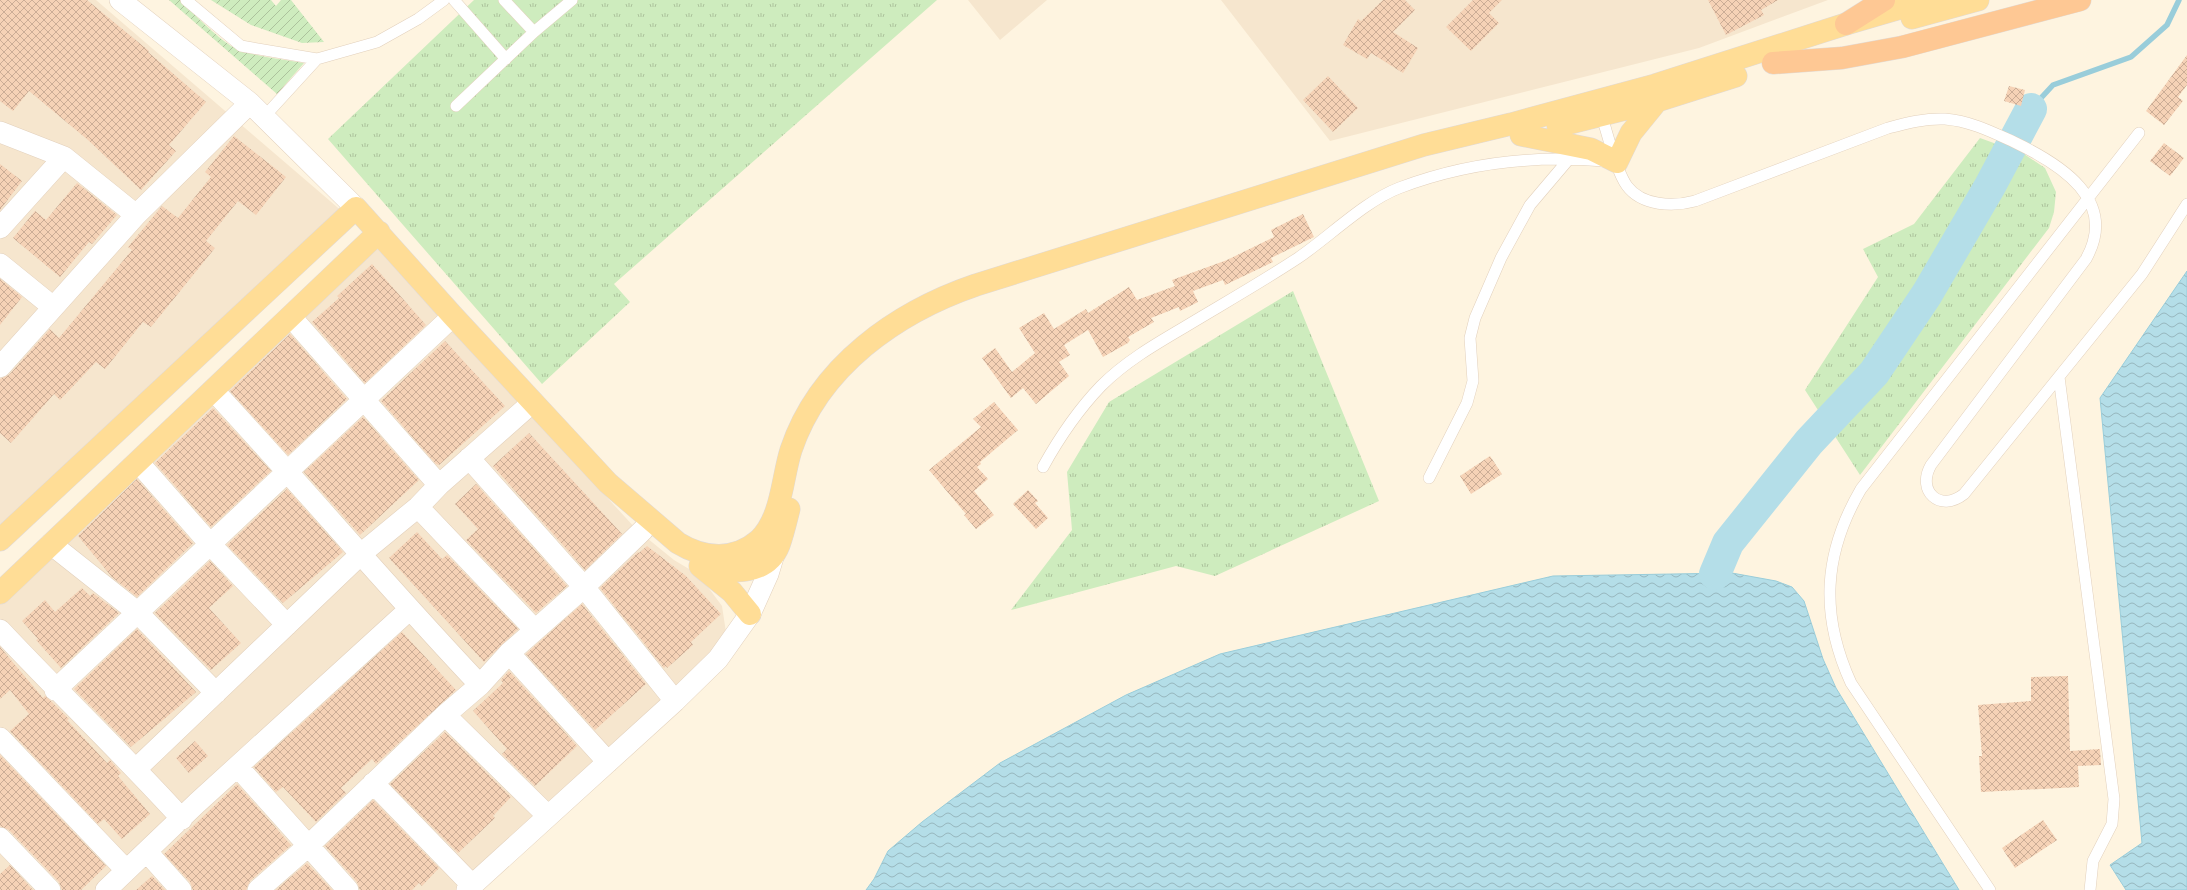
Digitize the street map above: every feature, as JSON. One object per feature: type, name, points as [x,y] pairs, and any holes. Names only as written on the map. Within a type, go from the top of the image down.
[{"type":"highway","points":[[1846,24],[1884,0]]},
{"type":"highway","points":[[1773,63],[1842,58],[1902,47],[2080,0]]},
{"type":"main road","points":[[774,540],[776,508],[797,434],[808,412],[823,391],[857,352],[878,334],[925,305],[976,285],[1424,145],[1511,124],[1655,85],[1846,24],[1928,0]]},
{"type":"main road","points":[[608,482],[643,530],[668,551],[699,565],[733,571],[752,570],[760,566],[774,540],[808,438],[826,404],[837,389],[866,360],[883,345],[922,319],[959,303],[1195,231],[1425,157],[1602,117],[1657,102],[1865,32],[1978,0]]},
{"type":"main road","points":[[1521,135],[1591,148],[1617,162],[1631,133],[1657,102]]},
{"type":"main road","points":[[0,540],[356,208],[453,316],[608,482],[678,543],[701,554],[726,556],[738,552],[754,543],[774,540]]},
{"type":"main road","points":[[0,593],[214,391],[379,232]]},
{"type":"main road","points":[[699,565],[732,592],[750,614]]},
{"type":"street","points":[[120,0],[257,110],[356,208]]},
{"type":"street","points":[[0,367],[136,215],[257,110]]},
{"type":"street","points":[[0,132],[64,157],[136,215]]},
{"type":"street","points":[[0,228],[64,157]]},
{"type":"street","points":[[0,264],[54,308]]},
{"type":"street","points":[[55,690],[453,316]]},
{"type":"street","points":[[291,317],[439,485]]},
{"type":"street","points":[[214,391],[288,470],[362,553],[409,610],[480,685]]},
{"type":"street","points":[[136,769],[362,553],[418,507],[439,485],[533,402]]},
{"type":"street","points":[[469,458],[584,587],[675,701]]},
{"type":"street","points":[[138,462],[210,544],[286,625]]},
{"type":"street","points":[[418,507],[535,630]]},
{"type":"street","points":[[258,890],[307,846],[445,715],[480,685],[509,653],[584,587],[643,530]]},
{"type":"street","points":[[373,783],[470,888],[675,701],[718,659],[750,614],[765,581],[774,540]]},
{"type":"street","points":[[51,544],[137,612],[216,693]]},
{"type":"street","points":[[106,890],[409,610]]},
{"type":"street","points":[[0,630],[55,690],[136,769],[182,819]]},
{"type":"street","points":[[509,653],[608,762]]},
{"type":"street","points":[[445,715],[548,816]]},
{"type":"street","points":[[0,738],[126,870]]},
{"type":"street","points":[[238,767],[307,846],[348,890]]},
{"type":"street","points":[[0,838],[50,890]]},
{"type":"street","points":[[147,852],[182,890]]},
{"type":"lane","points":[[186,0],[241,46],[317,59]]},
{"type":"lane","points":[[257,110],[317,59],[376,42],[418,19],[444,0]]},
{"type":"lane","points":[[454,0],[506,59]]},
{"type":"lane","points":[[504,0],[534,32]]},
{"type":"lane","points":[[456,106],[534,32],[572,0]]},
{"type":"lane","points":[[1602,117],[1617,162],[1627,186],[1638,195],[1650,201],[1674,205],[1695,201],[1888,128],[1920,120],[1945,120],[1970,124],[1992,132],[2046,157],[2064,170],[2078,184],[2088,199],[2095,220],[2093,247],[2086,259],[1930,465],[1926,473],[1926,487],[1933,497],[1944,502],[1950,502],[1964,494],[2059,378],[2142,274],[2187,204]]},
{"type":"lane","points":[[1990,890],[1851,683],[1842,664],[1832,623],[1829,602],[1832,562],[1842,524],[1861,489],[2139,133]]},
{"type":"lane","points":[[1043,467],[1069,424],[1102,386],[1141,353],[1298,258],[1374,202],[1397,189],[1466,168],[1521,160],[1569,159],[1617,162]]},
{"type":"lane","points":[[1429,478],[1467,403],[1471,392],[1473,369],[1470,338],[1472,328],[1490,284],[1530,205],[1569,159]]},
{"type":"lane","points":[[2059,378],[2114,799],[2112,824],[2093,861],[2090,890]]},
{"type":"shaded area","points":[[0,0],[96,0],[351,219],[0,542]]},
{"type":"shaded area","points":[[968,0],[1047,0],[1000,40]]},
{"type":"shaded area","points":[[1221,0],[1828,0],[1699,48],[1330,141]]},
{"type":"shaded area","points":[[373,243],[637,530],[674,560],[699,575],[722,606],[727,639],[461,890],[0,890],[0,601]]},
{"type":"green space","points":[[169,0],[180,0],[216,34],[237,49],[261,56],[304,63],[277,94]]},
{"type":"green space","points":[[211,0],[271,0],[276,6],[281,0],[291,0],[324,42],[302,43],[251,25]]},
{"type":"green space","points":[[474,0],[937,0],[614,284],[630,302],[542,384],[328,139]]},
{"type":"green space","points":[[1980,138],[2024,154],[2045,168],[2056,192],[2054,212],[2049,228],[1860,475],[1805,390],[1878,277],[1863,249],[1914,224]]},
{"type":"green space","points":[[1293,291],[1379,501],[1215,576],[1176,566],[1011,610],[1072,530],[1067,472],[1109,402]]},
{"type":"water","points":[[2187,271],[2187,890],[2126,890],[2110,865],[2142,843],[2100,398]]},
{"type":"water","points":[[1732,573],[1776,581],[1792,587],[1804,601],[1823,659],[1836,688],[1959,890],[866,890],[874,879],[888,851],[922,822],[1000,763],[1126,695],[1220,654],[1553,576]]},
{"type":"building","points":[[0,0],[87,0],[149,51],[148,52],[206,102],[169,145],[176,151],[141,190],[88,140],[29,91],[13,111],[0,101]]},
{"type":"building","points":[[1383,0],[1405,0],[1415,10],[1393,32],[1418,48],[1403,73],[1371,53],[1367,59],[1343,45],[1358,19],[1361,21]]},
{"type":"building","points":[[1473,0],[1502,0],[1489,13],[1499,23],[1471,51],[1446,27]]},
{"type":"building","points":[[1708,0],[1778,0],[1761,10],[1764,15],[1726,35]]},
{"type":"building","points":[[2187,55],[2187,85],[2178,97],[2183,101],[2164,125],[2146,111]]},
{"type":"building","points":[[1328,76],[1358,108],[1333,132],[1303,100]]},
{"type":"building","points":[[2009,86],[2025,90],[2021,106],[2004,101]]},
{"type":"building","points":[[234,136],[286,177],[256,215],[238,201],[206,241],[215,248],[151,327],[143,322],[105,369],[96,362],[60,400],[54,394],[11,443],[0,433],[0,379],[9,375],[50,329],[59,338],[132,250],[128,247],[162,206],[178,218],[211,177],[205,172]]},
{"type":"building","points":[[2164,143],[2184,158],[2170,176],[2150,161]]},
{"type":"building","points":[[0,164],[22,181],[0,210]]},
{"type":"building","points":[[77,183],[117,215],[92,244],[89,242],[60,277],[13,238],[35,211],[46,220]]},
{"type":"building","points":[[1303,214],[1314,237],[1271,258],[1273,262],[1225,285],[1223,280],[1193,291],[1198,302],[1180,311],[1179,307],[1151,318],[1154,322],[1128,337],[1130,340],[1128,343],[1103,357],[1088,330],[1064,345],[1070,355],[1059,362],[1069,376],[1036,404],[1023,388],[1011,398],[982,358],[995,348],[1012,372],[1035,353],[1019,328],[1044,313],[1054,329],[1086,309],[1088,313],[1129,287],[1137,300],[1175,286],[1172,280],[1227,260],[1274,237],[1271,230]]},
{"type":"building","points":[[372,264],[426,325],[365,383],[312,322],[339,298],[337,296]]},
{"type":"building","points":[[0,279],[22,297],[0,325]]},
{"type":"building","points":[[290,334],[347,399],[288,455],[230,391]]},
{"type":"building","points":[[445,341],[505,406],[439,465],[436,464],[381,401]]},
{"type":"building","points":[[994,402],[1018,430],[980,462],[981,464],[977,467],[988,479],[974,491],[994,515],[976,529],[964,515],[966,514],[929,470],[981,427],[973,419]]},
{"type":"building","points":[[213,408],[271,471],[211,527],[155,463]]},
{"type":"building","points":[[363,417],[419,480],[360,535],[304,472]]},
{"type":"building","points":[[529,433],[622,534],[585,570],[493,466]]},
{"type":"building","points":[[1490,456],[1502,474],[1471,494],[1460,476]]},
{"type":"building","points":[[137,479],[193,543],[137,597],[112,577],[78,536]]},
{"type":"building","points":[[476,484],[567,586],[536,613],[466,540],[478,529],[455,504]]},
{"type":"building","points":[[287,489],[343,552],[283,603],[227,545]]},
{"type":"building","points":[[1028,490],[1038,501],[1035,503],[1048,518],[1036,529],[1013,504]]},
{"type":"building","points":[[417,532],[442,559],[447,555],[518,629],[484,662],[389,558]]},
{"type":"building","points":[[647,546],[686,576],[721,614],[691,642],[693,645],[667,668],[666,666],[664,668],[600,588],[638,552],[639,553]]},
{"type":"building","points":[[210,561],[233,586],[209,608],[241,643],[211,670],[155,613]]},
{"type":"building","points":[[82,588],[90,596],[93,593],[119,613],[61,668],[36,640],[38,639],[22,621],[45,600],[55,612]]},
{"type":"building","points":[[582,604],[646,684],[595,730],[526,654]]},
{"type":"building","points":[[137,629],[196,692],[131,747],[74,689]]},
{"type":"building","points":[[402,632],[456,690],[376,764],[372,759],[341,788],[346,793],[316,822],[283,787],[276,792],[254,767]]},
{"type":"building","points":[[0,647],[43,698],[45,696],[69,719],[67,720],[107,763],[110,760],[121,773],[118,776],[150,814],[122,839],[104,819],[98,824],[10,731],[29,714],[10,690],[0,699]]},
{"type":"building","points":[[509,671],[577,746],[535,786],[502,754],[507,749],[473,711],[503,683],[501,680]]},
{"type":"building","points":[[2068,676],[2070,751],[2100,749],[2101,765],[2078,766],[2079,787],[1981,792],[1979,756],[1982,756],[1978,705],[2031,701],[2031,677]]},
{"type":"building","points":[[445,732],[511,797],[493,816],[495,818],[458,853],[390,784]]},
{"type":"building","points":[[195,741],[208,756],[189,773],[176,758]]},
{"type":"building","points":[[0,755],[106,866],[81,890],[62,890],[59,882],[9,830],[0,826]]},
{"type":"building","points":[[237,784],[291,845],[250,881],[246,890],[193,890],[190,882],[164,854]]},
{"type":"building","points":[[373,800],[439,868],[422,886],[419,883],[412,890],[360,890],[357,882],[325,846]]},
{"type":"building","points":[[2043,820],[2057,840],[2015,868],[2002,848]]},
{"type":"building","points":[[307,863],[332,890],[276,890]]},
{"type":"building","points":[[10,865],[33,890],[0,890],[0,874]]},
{"type":"building","points":[[152,876],[165,890],[136,890]]},
{"type":"waterway","points":[[2031,109],[2053,85],[2131,57],[2167,25],[2179,0]]},
{"type":"waterway","points":[[1715,574],[1728,543],[1809,442],[1874,373],[1927,294],[1990,186],[2031,109]]}]
